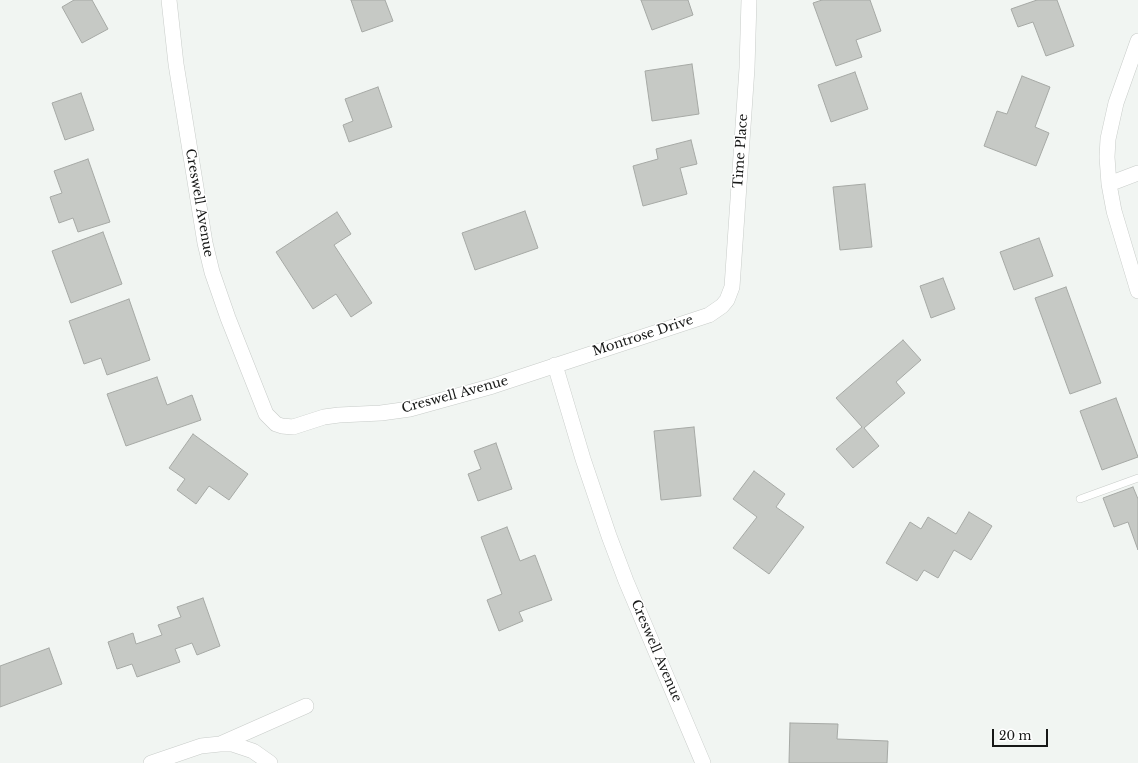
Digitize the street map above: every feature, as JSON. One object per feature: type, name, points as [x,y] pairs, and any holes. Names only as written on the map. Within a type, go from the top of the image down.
[{"type":"street","name":"Creswell Avenue","points":[[169,0],[179,80],[205,243],[212,272],[228,318],[266,414],[276,424],[293,427],[339,414],[381,413],[410,409],[493,386],[555,365],[583,459],[609,536],[703,763]]},
{"type":"street","name":"Time Place","points":[[727,300],[732,287],[747,68],[749,0]]},
{"type":"street","points":[[1138,41],[1116,103],[1108,139],[1107,157],[1109,184],[1114,211],[1138,291]]},
{"type":"street","points":[[1109,184],[1138,173]]},
{"type":"street","name":"Montrose Drive","points":[[555,365],[709,315],[722,306],[727,300]]},
{"type":"street","points":[[220,744],[306,706]]},
{"type":"street","points":[[151,763],[201,746],[220,744],[232,744],[253,751],[270,763]]},
{"type":"lane","points":[[1080,499],[1138,478]]},
{"type":"building","points":[[74,0],[92,0],[108,29],[82,43],[62,7]]},
{"type":"building","points":[[351,0],[385,0],[393,21],[362,32]]},
{"type":"building","points":[[641,0],[688,0],[693,15],[652,30]]},
{"type":"building","points":[[822,0],[870,0],[881,31],[856,40],[862,57],[836,66],[813,3]]},
{"type":"building","points":[[1037,0],[1057,0],[1074,46],[1046,56],[1033,22],[1018,27],[1011,9]]},
{"type":"building","points":[[692,64],[699,114],[652,121],[645,71]]},
{"type":"building","points":[[855,72],[868,109],[831,122],[818,85]]},
{"type":"building","points":[[1022,76],[1050,87],[1035,127],[1049,133],[1036,166],[984,146],[997,111],[1007,114]]},
{"type":"building","points":[[378,87],[392,127],[349,142],[343,125],[353,121],[345,99]]},
{"type":"building","points":[[81,93],[94,130],[65,140],[52,103]]},
{"type":"building","points":[[691,140],[697,164],[680,168],[687,194],[643,206],[633,166],[658,159],[656,149]]},
{"type":"building","points":[[88,159],[110,222],[78,232],[73,218],[59,223],[50,197],[62,193],[54,171]]},
{"type":"building","points":[[865,184],[872,247],[840,250],[833,187]]},
{"type":"building","points":[[525,211],[538,248],[475,270],[462,233]]},
{"type":"building","points":[[337,212],[351,234],[334,245],[372,303],[351,317],[336,294],[313,309],[276,252]]},
{"type":"building","points":[[103,232],[122,284],[71,303],[52,251]]},
{"type":"building","points":[[1039,238],[1053,276],[1014,290],[1000,252]]},
{"type":"building","points":[[943,278],[955,309],[931,318],[920,286]]},
{"type":"building","points":[[1066,287],[1101,383],[1070,394],[1035,298]]},
{"type":"building","points":[[129,299],[150,360],[107,375],[101,358],[84,364],[69,321]]},
{"type":"building","points":[[903,340],[921,360],[896,382],[905,393],[864,428],[879,446],[853,468],[836,449],[862,427],[836,398]]},
{"type":"building","points":[[157,377],[167,405],[192,395],[201,420],[126,446],[107,394]]},
{"type":"building","points":[[1116,398],[1138,457],[1102,470],[1080,411]]},
{"type":"building","points":[[694,427],[701,496],[661,500],[654,431]]},
{"type":"building","points":[[193,434],[248,474],[229,500],[209,486],[196,504],[177,490],[185,479],[169,468]]},
{"type":"building","points":[[496,443],[512,489],[478,501],[468,474],[481,469],[474,451]]},
{"type":"building","points":[[754,471],[785,494],[776,507],[804,527],[769,574],[733,548],[757,517],[733,499]]},
{"type":"building","points":[[1133,487],[1138,499],[1138,550],[1128,522],[1114,527],[1103,498]]},
{"type":"building","points":[[969,512],[992,526],[971,560],[954,550],[938,578],[924,570],[917,581],[886,563],[910,522],[921,529],[928,517],[956,534]]},
{"type":"building","points":[[507,527],[520,561],[535,555],[552,600],[519,612],[523,621],[499,631],[487,600],[502,594],[481,537]]},
{"type":"building","points":[[203,598],[220,646],[197,655],[192,643],[175,649],[180,662],[137,677],[132,664],[117,669],[108,642],[133,633],[136,644],[162,635],[158,625],[181,617],[177,607]]},
{"type":"building","points":[[49,648],[62,684],[0,707],[0,666]]},
{"type":"building","points":[[790,723],[838,724],[837,739],[888,741],[887,763],[789,763]]}]
